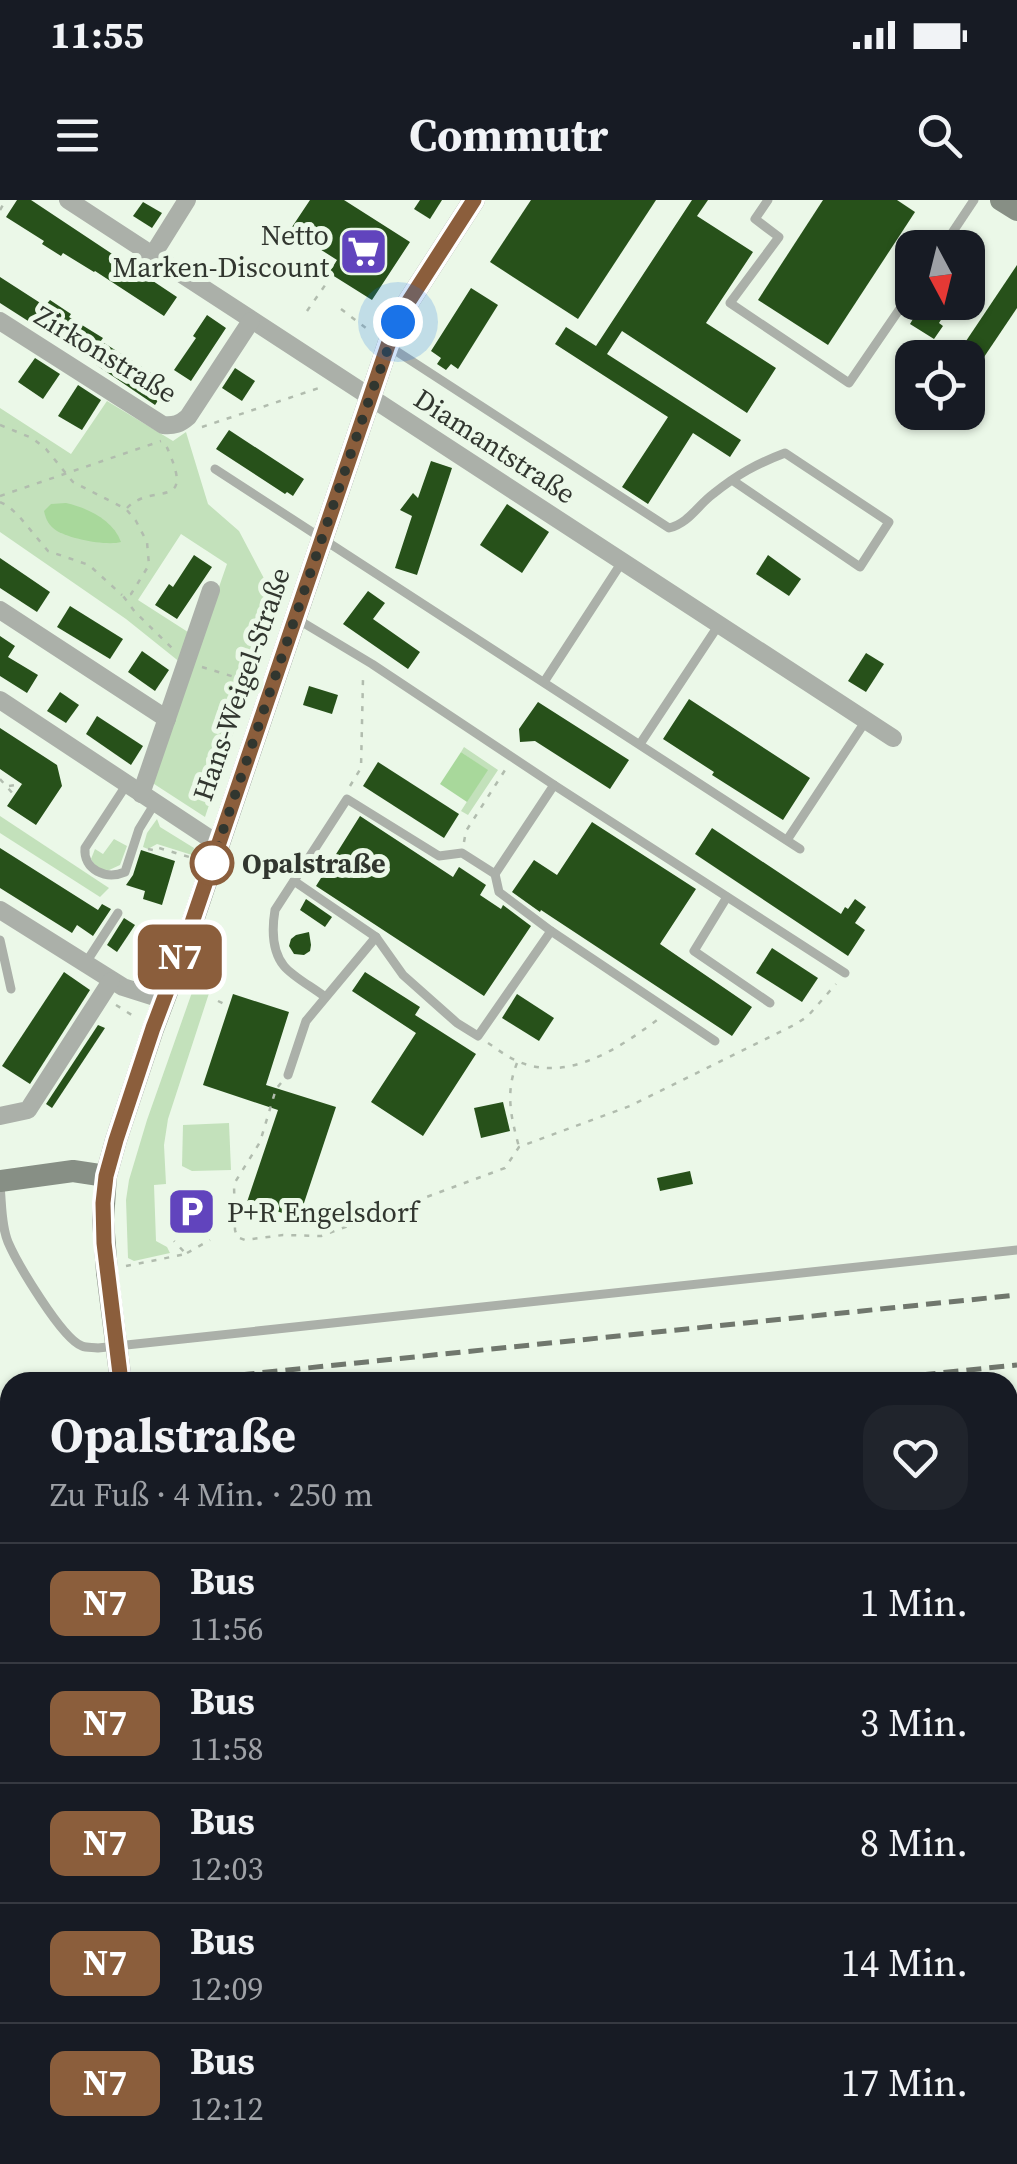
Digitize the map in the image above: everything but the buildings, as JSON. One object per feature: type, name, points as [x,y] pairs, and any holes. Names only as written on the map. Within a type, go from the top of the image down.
[{"type":"street","name":"Diamantstraße","points":[[68,200],[893,738]]},
{"type":"street","points":[[152,256],[187,200]]},
{"type":"street","name":"Hans-Weigel-Straße","points":[[119,1372],[103,1220],[106,1176],[116,1140],[388,345],[407,304],[474,200]]},
{"type":"street","points":[[1001,200],[1017,210]]},
{"type":"street","name":"Zirkonstraße","points":[[0,321],[162,425],[172,426],[188,416],[251,320]]},
{"type":"street","points":[[141,794],[212,590]]},
{"type":"street","points":[[0,610],[167,719]]},
{"type":"street","points":[[0,700],[141,794],[215,854]]},
{"type":"street","points":[[0,910],[123,988],[164,1000]]},
{"type":"street","points":[[0,1116],[28,1110],[111,980]]},
{"type":"street","points":[[0,1184],[72,1171],[106,1176]]},
{"type":"lane","points":[[768,200],[755,219],[779,236],[730,303],[849,384],[895,316]]},
{"type":"lane","points":[[954,230],[974,200]]},
{"type":"lane","points":[[388,345],[669,528],[682,525],[710,496],[732,480],[754,464],[785,452],[889,522],[860,567],[732,480]]},
{"type":"lane","points":[[215,469],[800,849]]},
{"type":"lane","points":[[544,682],[622,562]]},
{"type":"lane","points":[[296,618],[845,974]]},
{"type":"lane","points":[[640,744],[719,624]]},
{"type":"lane","points":[[787,840],[866,720]]},
{"type":"lane","points":[[495,874],[554,784]]},
{"type":"lane","points":[[141,794],[139,829],[124,872],[111,876],[97,872],[84,857],[86,848],[141,794]]},
{"type":"lane","points":[[325,997],[284,966],[272,927],[276,910],[347,799],[439,856],[462,853],[495,874],[499,892],[715,1041]]},
{"type":"lane","points":[[294,881],[376,938],[404,975],[478,1036],[551,931]]},
{"type":"lane","points":[[727,897],[694,951],[770,1002]]},
{"type":"lane","points":[[85,964],[118,913]]},
{"type":"lane","points":[[288,1075],[306,1021],[376,938]]},
{"type":"lane","points":[[0,940],[11,989]]},
{"type":"lane","points":[[0,1184],[4,1227],[26,1274],[68,1335],[81,1346],[98,1348],[1017,1250]]},
{"type":"path","points":[[0,210],[6,200]]},
{"type":"path","points":[[307,311],[328,281]]},
{"type":"path","points":[[341,308],[388,345]]},
{"type":"path","points":[[0,425],[32,438],[73,482],[126,509],[142,528],[150,565],[130,594],[123,596]]},
{"type":"path","points":[[126,509],[140,498],[173,489],[176,468],[164,440]]},
{"type":"path","points":[[0,502],[18,516],[48,551],[89,565],[163,641],[188,660],[272,688]]},
{"type":"path","points":[[347,799],[348,789],[361,768],[363,679],[372,664]]},
{"type":"path","points":[[462,853],[466,830],[514,758]]},
{"type":"path","points":[[0,779],[14,794]]},
{"type":"path","points":[[8,786],[22,784]]},
{"type":"path","points":[[133,847],[215,854]]},
{"type":"path","points":[[288,1075],[276,1089],[260,1142],[234,1184],[235,1230],[237,1237],[245,1240],[321,1236],[505,1168],[519,1147],[630,1106],[794,1026],[845,974]]},
{"type":"path","points":[[218,1001],[224,1004]]},
{"type":"path","points":[[478,1036],[518,1062],[550,1068],[576,1066],[631,1040],[670,1010]]},
{"type":"path","points":[[518,1062],[509,1098],[519,1147]]},
{"type":"path","points":[[106,1270],[186,1254],[210,1240]]},
{"type":"path","points":[[174,1241],[186,1254]]},
{"type":"shaded area","points":[[107,401],[173,441],[186,432],[208,504],[239,531],[277,603],[205,817],[151,782],[227,564],[181,534],[138,600],[191,634],[181,663],[126,619],[0,532],[0,408],[71,454]]},
{"type":"shaded area","points":[[66,503],[99,516],[121,542],[89,541],[54,529],[44,511],[51,504]]},
{"type":"shaded area","points":[[464,747],[498,770],[468,815],[461,811],[487,770],[461,752]]},
{"type":"shaded area","points":[[461,752],[488,770],[467,802],[440,784]]},
{"type":"shaded area","points":[[0,816],[109,888],[100,897],[0,833]]},
{"type":"shaded area","points":[[157,819],[160,827],[194,848],[192,855],[157,844],[148,849],[143,847]]},
{"type":"shaded area","points":[[114,839],[127,846],[120,865],[107,871],[96,867],[91,859],[95,849],[103,854]]},
{"type":"shaded area","points":[[202,964],[212,974],[212,984],[168,1119],[164,1145],[166,1184],[154,1185],[156,1241],[170,1253],[134,1261],[128,1258],[129,1180]]},
{"type":"shaded area","points":[[229,1123],[231,1170],[192,1171],[182,1166],[183,1125]]},
{"type":"railway","points":[[268,1372],[1017,1295]]},
{"type":"railway","points":[[949,1372],[1017,1365]]},
{"type":"bus line","name":"N7","points":[[120,1372],[103,1220],[106,1176],[116,1140],[388,345],[407,304],[474,200]]},
{"type":"place","name":"Netto Marken-Discount","points":[[364,251]]},
{"type":"place","name":"Opalstraße","points":[[212,863]]},
{"type":"place","name":"P+R Engelsdorf","points":[[192,1212]]},
{"type":"route","points":[[212,863],[398,322]]}]
